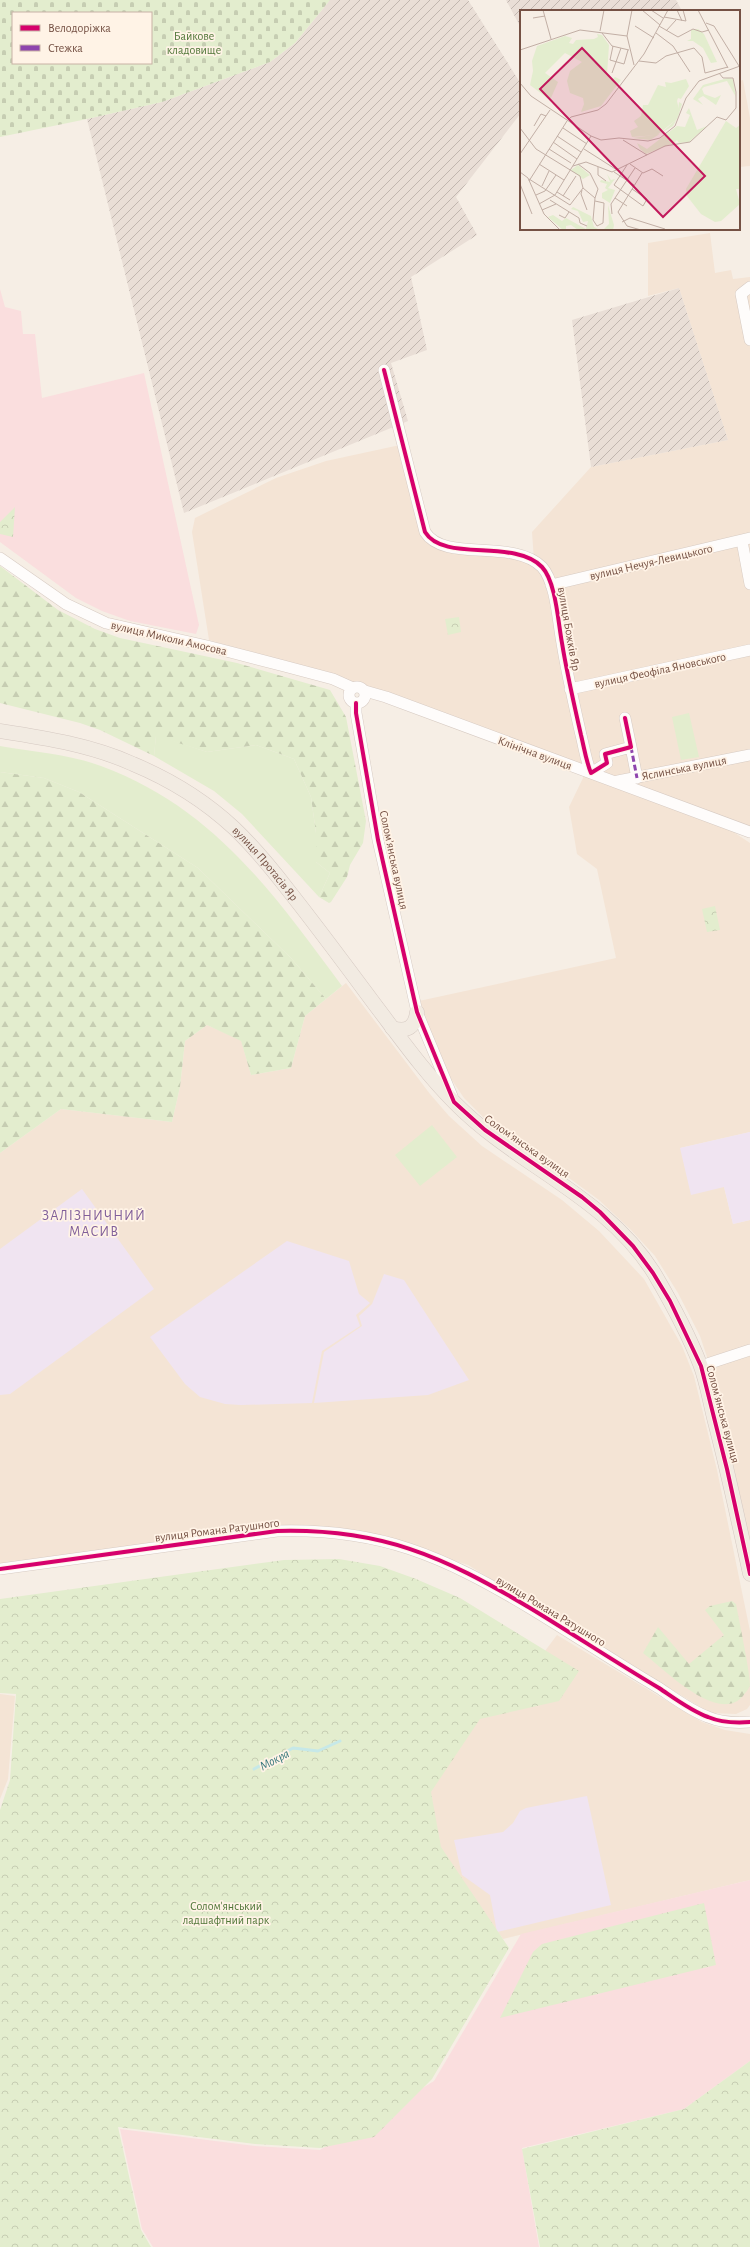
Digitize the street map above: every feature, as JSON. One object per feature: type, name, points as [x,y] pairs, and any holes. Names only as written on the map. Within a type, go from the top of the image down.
[{"type":"main road","name":"вулиця Протасів Яр","points":[[0,731],[55,740],[108,754],[133,764],[171,783],[217,814],[262,858],[311,918],[422,1067],[454,1102]]},
{"type":"main road","points":[[392,1028],[401,1031],[408,1029],[416,1021],[417,1012]]},
{"type":"main road","name":"Соломʼянська вулиця","points":[[454,1102],[484,1130],[582,1197],[615,1226],[653,1273],[670,1302],[701,1366],[727,1469],[750,1574]]},
{"type":"street","points":[[750,287],[741,294],[750,340]]},
{"type":"street","name":"вулиця Божків Яр","points":[[384,370],[421,518],[428,537],[432,541],[445,546],[509,553],[534,560],[549,576],[570,689],[591,773]]},
{"type":"street","points":[[746,540],[750,584]]},
{"type":"street","name":"вулиця Нечуя-Левицького","points":[[551,585],[746,540]]},
{"type":"street","name":"вулиця Миколи Амосова","points":[[0,558],[66,604],[106,623],[207,646],[333,679],[352,688]]},
{"type":"street","name":"вулиця Феофіла Яновського","points":[[570,689],[750,650]]},
{"type":"street","points":[[361,687],[365,691],[364,700],[356,704],[351,701],[349,697],[352,688],[361,687]]},
{"type":"street","name":"Клінічна вулиця","points":[[365,691],[386,697],[750,832]]},
{"type":"street","name":"Соломʼянська вулиця","points":[[356,704],[356,712],[378,840],[417,1012],[454,1102]]},
{"type":"street","points":[[625,718],[637,778]]},
{"type":"street","points":[[591,773],[607,763],[605,754],[631,747]]},
{"type":"street","name":"Яслинська вулиця","points":[[617,782],[750,755]]},
{"type":"street","points":[[701,1366],[750,1350]]},
{"type":"street","name":"вулиця Романа Ратушного","points":[[0,1569],[276,1532],[330,1532],[376,1538],[407,1546],[473,1576],[530,1608],[626,1669],[708,1717],[732,1724],[750,1722]]},
{"type":"shaded area","points":[[330,0],[468,0],[520,82],[520,114],[456,197],[477,235],[411,277],[427,350],[391,363],[408,421],[184,513],[87,119],[162,102],[270,62],[295,43]]},
{"type":"shaded area","points":[[506,0],[676,0],[681,10],[520,10],[520,26]]},
{"type":"shaded area","points":[[743,80],[750,118],[750,166],[740,167],[740,81]]},
{"type":"shaded area","points":[[710,233],[715,273],[731,270],[733,279],[750,277],[750,827],[738,824],[735,833],[750,843],[750,1132],[680,1148],[724,1187],[733,1224],[750,1220],[750,1346],[708,1360],[700,1336],[678,1293],[655,1256],[631,1230],[599,1200],[565,1175],[519,1147],[492,1126],[464,1098],[443,1067],[419,1001],[616,958],[597,869],[577,854],[569,807],[583,778],[583,770],[359,684],[209,640],[192,532],[195,518],[276,478],[326,461],[400,445],[424,537],[430,545],[442,549],[513,556],[534,563],[543,573],[570,689],[549,576],[534,560],[532,532],[591,467],[728,440],[679,288],[648,296],[648,243]]},
{"type":"shaded area","points":[[679,288],[728,440],[591,467],[572,320]]},
{"type":"shaded area","points":[[0,289],[5,307],[21,311],[23,334],[35,334],[42,398],[144,373],[199,625],[196,634],[130,621],[102,611],[76,598],[0,542]]},
{"type":"shaded area","points":[[346,983],[430,1094],[449,1116],[482,1146],[562,1200],[599,1231],[644,1279],[682,1346],[694,1376],[717,1470],[750,1631],[750,1705],[747,1709],[736,1714],[710,1713],[468,1565],[407,1546],[309,1530],[0,1566],[0,1153],[61,1109],[172,1122],[180,1087],[185,1041],[207,1025],[241,1040],[251,1075],[291,1068],[305,1016]]},
{"type":"shaded area","points":[[750,1132],[750,1220],[733,1224],[724,1187],[691,1195],[680,1148]]},
{"type":"shaded area","points":[[82,1189],[154,1289],[10,1394],[0,1395],[0,1249]]},
{"type":"shaded area","points":[[287,1241],[349,1261],[359,1294],[370,1303],[356,1315],[360,1326],[322,1351],[312,1403],[241,1405],[225,1404],[200,1397],[185,1384],[150,1337]]},
{"type":"shaded area","points":[[384,1274],[404,1280],[469,1380],[428,1395],[314,1403],[324,1352],[362,1326],[359,1316],[372,1304]]},
{"type":"shaded area","points":[[750,1355],[750,1544],[712,1376],[714,1367]]},
{"type":"shaded area","points":[[557,1635],[702,1722],[725,1730],[750,1734],[750,1880],[503,1939],[429,1838],[425,1788],[470,1718],[500,1711]]},
{"type":"shaded area","points":[[0,1694],[15,1696],[8,1779],[0,1799]]},
{"type":"shaded area","points":[[587,1796],[611,1905],[497,1932],[490,1895],[462,1875],[454,1840],[503,1832],[513,1823],[520,1811],[526,1808]]},
{"type":"shaded area","points":[[750,1880],[750,2061],[684,2109],[522,2148],[539,2247],[153,2247],[142,2229],[120,2129],[255,2146],[320,2150],[434,2081],[521,1934]]},
{"type":"green space","name":"Байкове кладовище","points":[[0,0],[330,0],[295,43],[270,62],[162,102],[0,137]]},
{"type":"green space","points":[[15,507],[13,537],[0,534],[0,522]]},
{"type":"green space","points":[[0,566],[58,610],[95,629],[120,638],[237,663],[330,690],[346,717],[366,821],[363,843],[350,865],[347,877],[331,902],[329,903],[319,897],[330,873],[316,862],[316,833],[311,797],[294,759],[256,745],[207,752],[156,736],[154,756],[100,730],[80,723],[0,703]]},
{"type":"green space","points":[[459,617],[461,632],[448,635],[445,619]]},
{"type":"green space","points":[[689,713],[699,757],[681,760],[672,717]]},
{"type":"green space","points":[[156,735],[207,752],[256,745],[294,759],[311,797],[316,833],[316,862],[330,873],[319,897],[242,814],[214,791],[154,756]]},
{"type":"green space","points":[[0,746],[64,756],[101,766],[141,784],[177,805],[209,830],[238,857],[291,918],[342,986],[326,999],[291,958],[198,868],[79,792],[44,778],[0,772]]},
{"type":"green space","points":[[0,772],[44,778],[79,792],[198,868],[291,958],[326,999],[305,1016],[291,1068],[251,1075],[241,1041],[207,1025],[185,1041],[180,1087],[172,1122],[61,1109],[0,1153]]},
{"type":"green space","points":[[715,906],[720,930],[707,932],[702,909]]},
{"type":"green space","points":[[432,1125],[457,1157],[420,1186],[395,1155]]},
{"type":"green space","name":"Солом'янський ладшафтний парк","points":[[339,1559],[380,1566],[416,1579],[460,1598],[579,1671],[559,1701],[480,1719],[431,1792],[441,1847],[509,1948],[432,2079],[374,2137],[320,2148],[255,2144],[118,2127],[141,2230],[151,2247],[0,2247],[0,1810],[10,1780],[16,1694],[0,1693],[0,1599],[284,1560]]},
{"type":"green space","points":[[732,1601],[736,1604],[750,1685],[743,1696],[732,1703],[720,1704],[706,1699],[692,1691],[677,1681],[643,1653],[658,1627],[689,1664],[724,1635],[705,1610],[710,1606]]},
{"type":"green space","points":[[704,1903],[716,1965],[500,2018],[533,1952],[542,1944]]},
{"type":"green space","points":[[750,2061],[750,2247],[540,2247],[522,2149],[684,2109]]},
{"type":"waterway","name":"Мокра","points":[[254,1769],[293,1748],[318,1751],[340,1741]]},
{"type":"marked path","points":[[631,747],[637,778]]},
{"type":"cycle path","points":[[384,370],[425,532],[434,541],[447,546],[463,549],[498,551],[530,558],[542,567],[547,574],[556,603],[568,678],[585,754],[591,773],[607,763],[605,754],[631,747],[625,718]]},
{"type":"cycle path","points":[[356,703],[356,713],[378,840],[417,1012],[454,1102],[485,1130],[582,1197],[600,1212],[633,1246],[653,1273],[670,1301],[701,1366],[727,1469],[750,1574]]},
{"type":"cycle path","points":[[0,1569],[277,1531],[314,1531],[348,1534],[379,1540],[410,1549],[439,1560],[498,1590],[546,1618],[695,1711],[713,1719],[734,1722],[750,1722]]},
{"type":"district","name":"ЗАЛІЗНИЧНИЙ МАСИВ","points":[[94,1224]]}]
